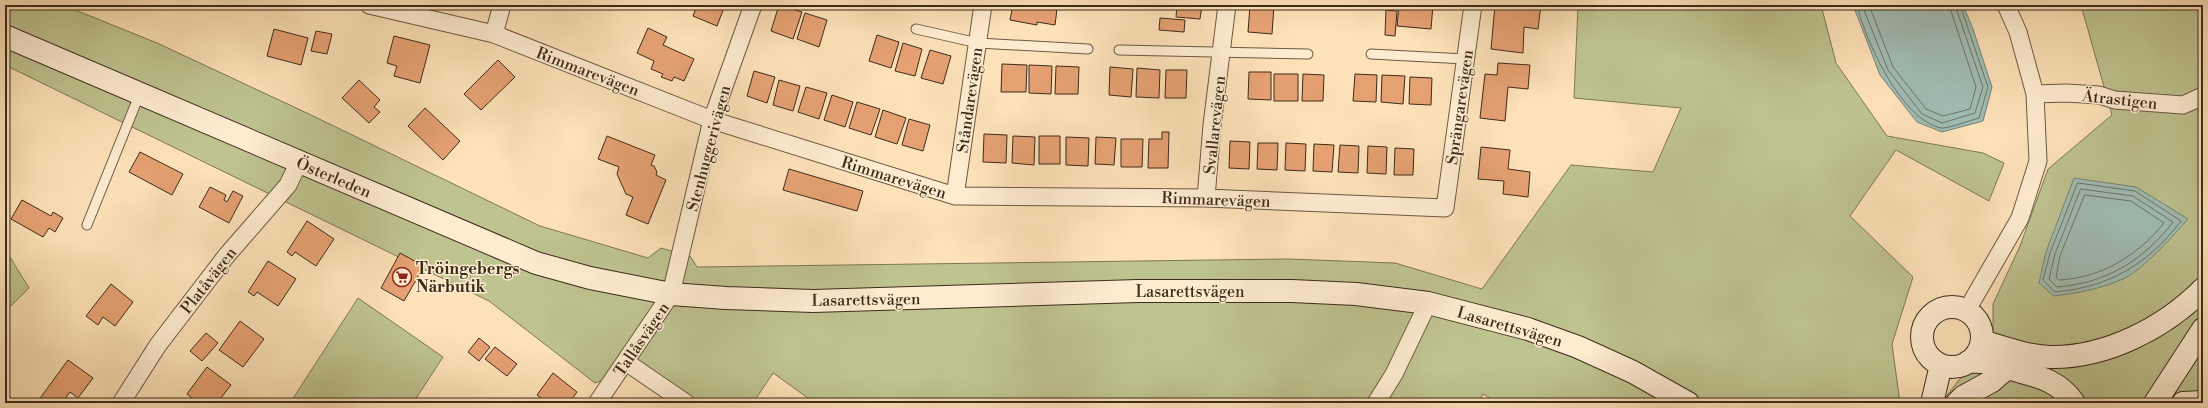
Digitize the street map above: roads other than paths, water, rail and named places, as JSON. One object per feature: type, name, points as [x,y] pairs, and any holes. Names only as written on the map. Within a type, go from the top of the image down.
[{"type":"street","name":"Rimmarevägen","points":[[369,5],[494,34],[712,120],[955,196],[1206,198],[1445,208]]},
{"type":"street","points":[[494,34],[502,5]]},
{"type":"street","name":"Stenhuggerivägen","points":[[671,294],[712,120],[753,5]]},
{"type":"street","name":"Ståndarevägen","points":[[955,196],[983,5]]},
{"type":"street","name":"Svallarevägen","points":[[1206,198],[1212,125],[1227,5]]},
{"type":"street","name":"Sprängarevägen","points":[[1445,208],[1473,5]]},
{"type":"street","points":[[1968,310],[2020,218],[2031,188],[2038,161],[2035,94],[2018,32],[2006,5]]},
{"type":"street","name":"Österleden","points":[[5,36],[536,263],[590,278],[671,294]]},
{"type":"street","name":"Ätrastigen","points":[[2035,94],[2073,94],[2099,96],[2115,100],[2183,105],[2203,96]]},
{"type":"street","name":"Platåvägen","points":[[121,403],[163,339],[226,255],[288,185],[299,162]]},
{"type":"street","points":[[1982,341],[2018,352],[2050,357],[2085,354],[2112,346],[2146,331],[2177,311],[2203,289]]},
{"type":"street","name":"Lasarettsvägen","points":[[671,294],[813,301],[1138,291],[1292,291],[1356,294],[1428,304],[1528,329],[1573,345],[1633,372],[1688,403]]},
{"type":"street","name":"Tallåsvägen","points":[[597,403],[671,294]]},
{"type":"street","points":[[1376,403],[1394,374],[1428,304]]},
{"type":"street","points":[[1968,362],[1974,358],[1982,341],[1979,323],[1968,310],[1956,306],[1945,307],[1933,312],[1925,321],[1922,330],[1923,348],[1932,360],[1941,365],[1950,367],[1968,362],[1988,361],[2007,368],[2043,377],[2052,382],[2074,403]]},
{"type":"street","points":[[2155,403],[2203,329]]},
{"type":"street","points":[[626,362],[686,403]]},
{"type":"street","points":[[1932,403],[1941,365]]},
{"type":"street","points":[[1957,403],[1963,397],[1992,381],[2007,368]]},
{"type":"street","points":[[2183,403],[2203,402]]},
{"type":"lane","points":[[916,29],[978,43],[1088,49]]},
{"type":"lane","name":"Svallarevägen","points":[[1119,50],[1308,54]]},
{"type":"lane","points":[[1371,54],[1465,59]]},
{"type":"lane","points":[[87,225],[140,93]]},
{"type":"water","points":[[1853,5],[1963,5],[1973,29],[1992,87],[1983,121],[1942,132],[1917,122],[1880,75]]},
{"type":"water","points":[[2074,178],[2136,187],[2188,219],[2149,260],[2123,279],[2089,290],[2054,296],[2039,283],[2046,252]]},
{"type":"place","name":"Tröingebergs Närbutik","points":[[402,277]]}]
